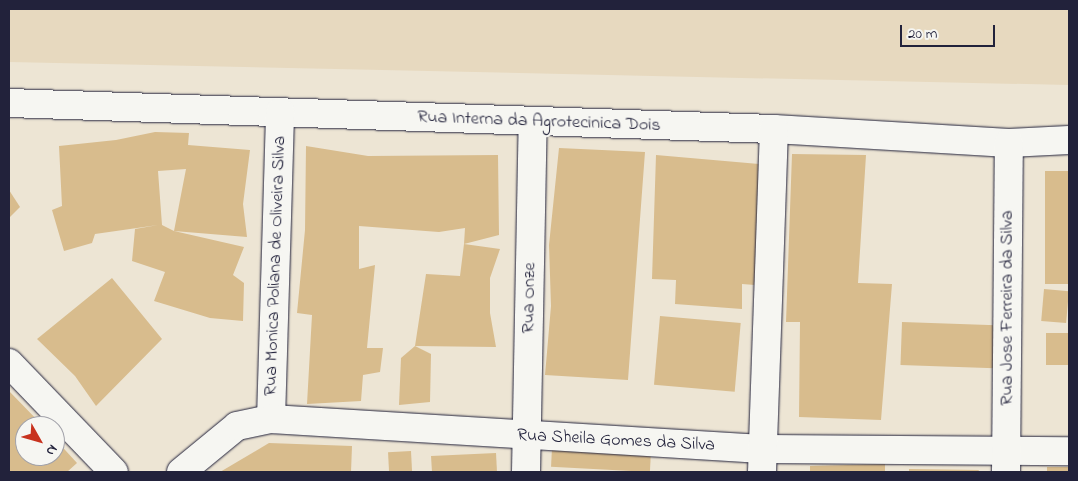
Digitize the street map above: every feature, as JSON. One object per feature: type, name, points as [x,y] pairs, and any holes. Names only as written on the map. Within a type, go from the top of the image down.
[{"type":"street","name":"Rua Interna da Agrotecinica Dois","points":[[9,103],[774,130],[1009,143],[1069,140]]},
{"type":"street","name":"Rua Monica Poliana de Oliveira Silva","points":[[272,419],[280,112]]},
{"type":"street","name":"Rua Onze","points":[[526,472],[534,123]]},
{"type":"street","points":[[762,460],[774,130]]},
{"type":"street","name":"Rua Jose Ferreira da Silva","points":[[1006,461],[1009,143]]},
{"type":"street","points":[[9,363],[114,472]]},
{"type":"street","name":"Rua Sheila Gomes da Silva","points":[[181,472],[237,426],[272,419],[528,436],[762,460],[1006,461],[1069,451]]},
{"type":"shaded area","points":[[9,9],[1069,9],[1069,85],[9,62]]},
{"type":"building","points":[[155,132],[189,133],[188,145],[250,150],[243,204],[247,237],[174,231],[244,247],[233,275],[244,283],[243,321],[210,318],[154,301],[165,272],[132,261],[135,229],[158,225],[95,234],[92,243],[64,251],[52,210],[62,206],[59,146],[116,140]],"holes":[[[186,169],[174,231],[162,225],[158,171]]]},
{"type":"building","points":[[306,146],[368,156],[498,155],[499,235],[464,244],[465,228],[439,232],[359,226],[359,269],[375,265],[367,348],[383,348],[380,372],[363,375],[361,401],[307,404],[312,315],[297,313],[305,230]]},
{"type":"building","points":[[559,148],[645,152],[628,380],[545,375],[551,306],[549,245]]},
{"type":"building","points":[[792,154],[866,155],[858,283],[892,284],[881,420],[799,417],[800,322],[786,322]]},
{"type":"building","points":[[656,155],[759,164],[755,285],[742,284],[742,309],[675,304],[676,280],[652,279]]},
{"type":"building","points":[[1045,171],[1069,171],[1069,284],[1045,284]]},
{"type":"building","points":[[9,190],[20,207],[9,218]]},
{"type":"building","points":[[464,244],[500,249],[490,278],[490,313],[496,347],[415,346],[426,274],[460,276]]},
{"type":"building","points":[[112,278],[162,339],[96,406],[75,376],[37,339]]},
{"type":"building","points":[[1044,289],[1069,291],[1066,323],[1041,321]]},
{"type":"building","points":[[660,316],[741,323],[735,392],[654,385]]},
{"type":"building","points":[[902,322],[996,325],[994,368],[900,365]]},
{"type":"building","points":[[1046,333],[1069,333],[1069,365],[1046,365]]},
{"type":"building","points":[[415,346],[431,354],[430,402],[399,405],[401,358]]},
{"type":"building","points":[[9,391],[33,416],[15,416],[15,466],[65,466],[65,450],[77,463],[67,472],[9,472]]},
{"type":"building","points":[[269,443],[352,446],[351,472],[220,472]]},
{"type":"building","points":[[552,446],[651,451],[650,472],[551,467]]},
{"type":"building","points":[[411,451],[412,472],[389,472],[388,452]]},
{"type":"building","points":[[496,453],[497,472],[432,472],[431,456]]},
{"type":"building","points":[[885,464],[885,472],[810,472],[810,466]]},
{"type":"building","points":[[1047,467],[1069,467],[1069,472],[1047,472]]},
{"type":"building","points":[[909,469],[979,470],[978,472],[909,472]]}]
